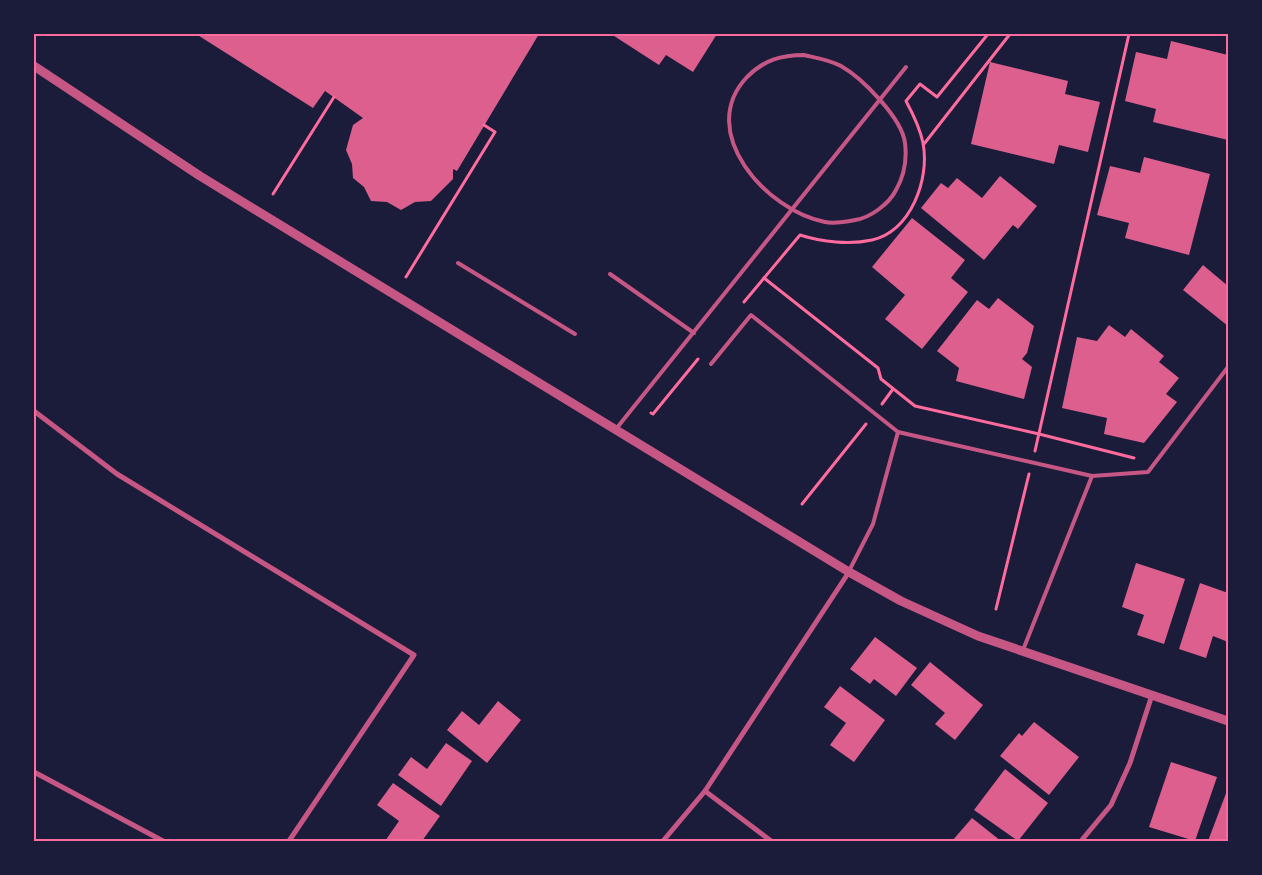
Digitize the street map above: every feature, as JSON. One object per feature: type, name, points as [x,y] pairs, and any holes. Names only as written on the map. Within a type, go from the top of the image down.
[{"type":"street","points":[[34,66],[200,176],[849,572],[901,601],[978,636],[1228,720]]},
{"type":"street","points":[[34,411],[117,474],[414,655],[289,841]]},
{"type":"street","points":[[664,841],[704,791],[849,572]]},
{"type":"street","points":[[1081,841],[1111,805],[1130,763],[1152,694]]},
{"type":"street","points":[[34,772],[163,841]]},
{"type":"street","points":[[704,791],[771,841]]},
{"type":"lane","points":[[804,55],[841,66],[879,99],[898,123],[905,141],[906,164],[892,198],[863,219],[826,223],[790,209],[764,189],[744,167],[731,137],[728,117],[732,98],[751,73],[771,59],[781,56],[804,55]]},
{"type":"lane","points":[[616,429],[906,66]]},
{"type":"lane","points":[[458,263],[575,334]]},
{"type":"lane","points":[[610,274],[694,333]]},
{"type":"lane","points":[[711,364],[751,315],[898,432],[1092,476],[1148,472],[1228,367]]},
{"type":"lane","points":[[849,572],[873,524],[898,432]]},
{"type":"lane","points":[[1022,650],[1092,476]]},
{"type":"path","points":[[923,145],[1010,34]]},
{"type":"path","points":[[1038,435],[1129,34]]},
{"type":"path","points":[[273,194],[334,97]]},
{"type":"path","points":[[406,277],[495,132],[484,125]]},
{"type":"path","points":[[764,278],[878,368],[881,379],[915,406],[1135,458],[1141,456]]},
{"type":"path","points":[[802,504],[893,389]]},
{"type":"path","points":[[996,609],[1026,486]]},
{"type":"building","points":[[196,34],[539,34],[457,171],[453,169],[453,179],[431,201],[415,202],[401,210],[387,202],[371,201],[364,187],[353,178],[352,164],[346,150],[353,125],[363,118],[325,91],[313,108]]},
{"type":"building","points":[[611,34],[717,34],[693,72],[666,55],[659,65]]},
{"type":"building","points":[[1171,41],[1228,55],[1228,140],[1153,122],[1156,109],[1125,101],[1136,52],[1167,59]]},
{"type":"building","points":[[990,62],[1068,81],[1065,94],[1100,102],[1088,152],[1059,145],[1054,164],[971,144]]},
{"type":"building","points":[[1144,157],[1210,174],[1189,255],[1125,238],[1129,223],[1097,215],[1110,166],[1140,173]]},
{"type":"building","points":[[1000,176],[1037,206],[1018,229],[1013,225],[984,260],[921,208],[941,183],[948,188],[957,178],[982,198]]},
{"type":"building","points":[[912,218],[965,260],[951,278],[968,292],[922,349],[885,319],[905,295],[872,267]]},
{"type":"building","points":[[1203,265],[1228,286],[1228,326],[1183,290]]},
{"type":"building","points":[[998,298],[1034,326],[1027,353],[1022,359],[1032,367],[1024,399],[956,381],[959,368],[937,351],[977,300],[989,309]]},
{"type":"building","points":[[1109,325],[1125,337],[1131,329],[1164,356],[1159,362],[1179,378],[1166,394],[1177,402],[1144,443],[1104,434],[1107,418],[1062,408],[1077,337],[1097,341]]},
{"type":"building","points":[[1136,563],[1185,579],[1164,644],[1137,635],[1144,615],[1122,607]]},
{"type":"building","points":[[1200,583],[1228,593],[1228,642],[1213,636],[1206,658],[1179,649]]},
{"type":"building","points":[[875,637],[917,668],[896,696],[874,679],[870,684],[850,669]]},
{"type":"building","points":[[930,662],[983,705],[955,740],[935,724],[945,713],[911,685]]},
{"type":"building","points":[[840,686],[885,720],[854,762],[830,745],[846,723],[824,707]]},
{"type":"building","points":[[498,701],[521,720],[487,763],[447,730],[462,711],[479,725]]},
{"type":"building","points":[[1034,722],[1079,757],[1049,795],[1000,756],[1019,733],[1022,736]]},
{"type":"building","points":[[446,743],[472,761],[441,806],[398,775],[411,757],[427,769]]},
{"type":"building","points":[[1171,762],[1217,777],[1195,841],[1149,827]]},
{"type":"building","points":[[1005,769],[1048,803],[1018,841],[974,810]]},
{"type":"building","points":[[393,783],[440,816],[422,841],[385,841],[399,821],[377,805]]},
{"type":"building","points":[[1228,788],[1228,841],[1208,841]]},
{"type":"building","points":[[972,818],[1001,841],[952,841]]}]
